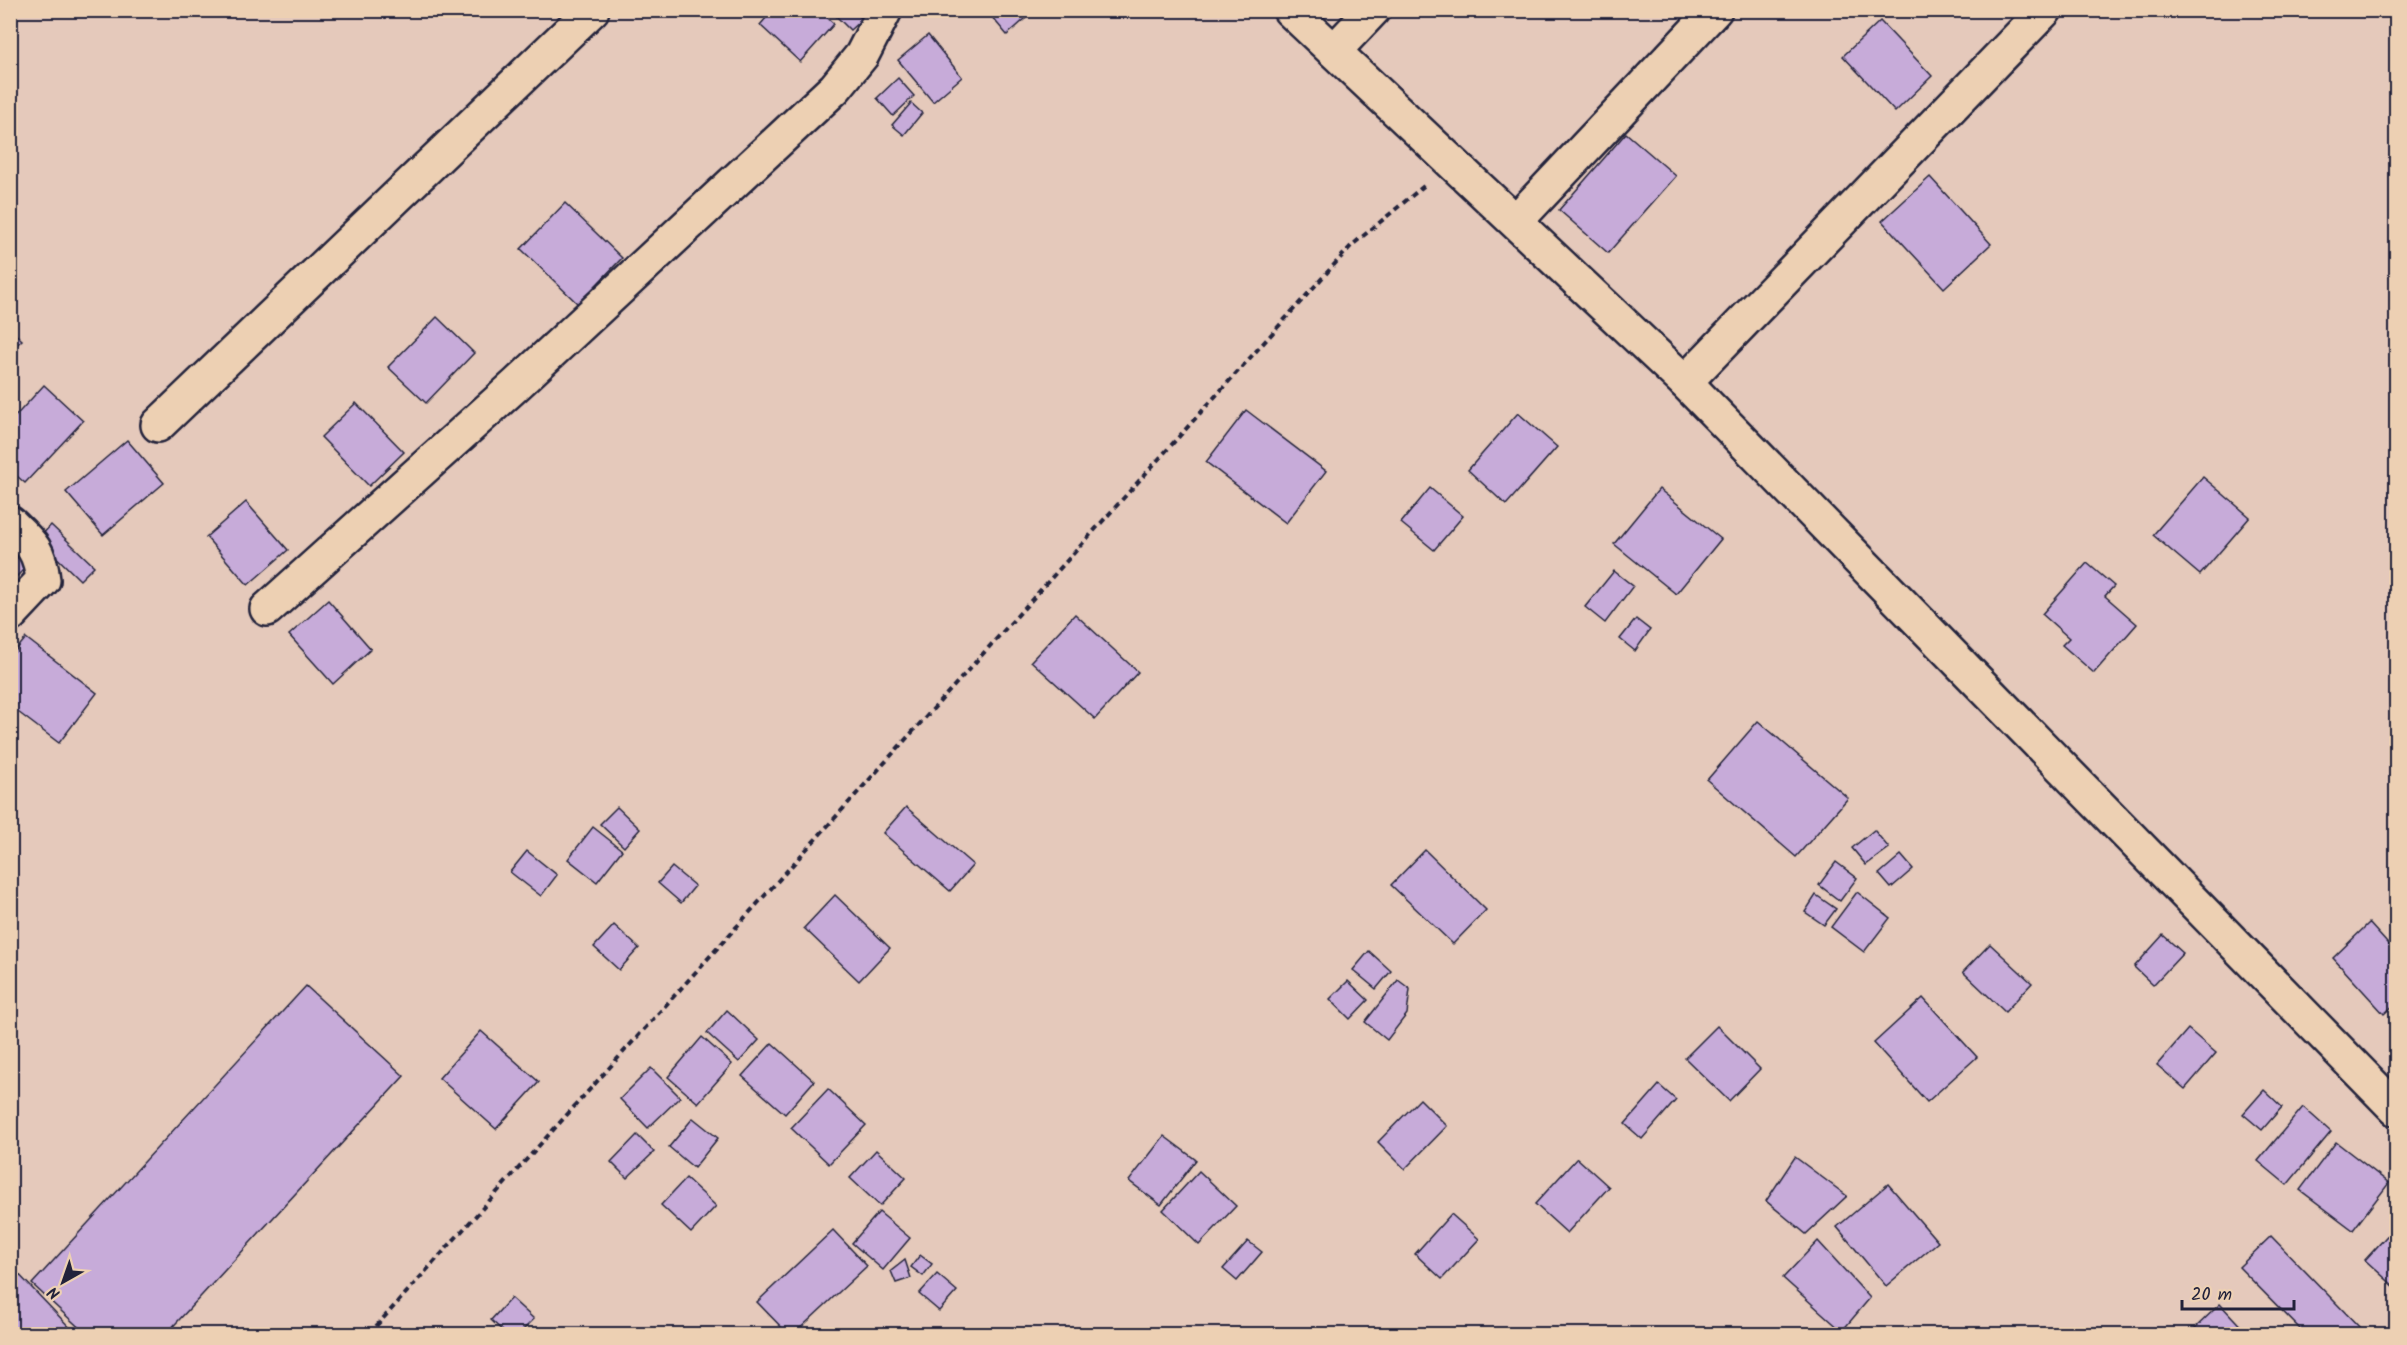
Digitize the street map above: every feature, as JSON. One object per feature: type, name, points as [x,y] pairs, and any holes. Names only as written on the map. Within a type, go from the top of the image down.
[{"type":"street","points":[[158,425],[592,10]]},
{"type":"street","points":[[267,609],[525,376],[835,88],[862,55],[885,10]]},
{"type":"street","points":[[1290,10],[1685,382],[2397,1109]]},
{"type":"street","points":[[1334,51],[1373,10]]},
{"type":"street","points":[[1516,221],[1715,10]]},
{"type":"street","points":[[1685,382],[2044,10]]},
{"type":"street","points":[[10,523],[34,545],[41,563],[43,580],[10,615]]},
{"type":"path","points":[[369,1335],[1351,246],[1453,162]]},
{"type":"building","points":[[773,10],[819,10],[834,24],[800,62],[760,25]]},
{"type":"building","points":[[830,10],[853,10],[862,19],[850,30]]},
{"type":"building","points":[[986,10],[1035,10],[1007,35]]},
{"type":"building","points":[[1880,21],[1932,76],[1895,112],[1843,56]]},
{"type":"building","points":[[928,35],[962,77],[933,102],[898,60]]},
{"type":"building","points":[[898,78],[914,96],[893,116],[877,98]]},
{"type":"building","points":[[911,103],[922,113],[904,135],[892,125]]},
{"type":"building","points":[[1626,133],[1676,176],[1608,253],[1559,210]]},
{"type":"building","points":[[1930,177],[1991,244],[1944,288],[1882,221]]},
{"type":"building","points":[[565,203],[622,258],[578,304],[521,249]]},
{"type":"building","points":[[437,317],[474,353],[426,403],[388,367]]},
{"type":"building","points":[[10,329],[22,340],[10,351]]},
{"type":"building","points":[[44,385],[83,421],[25,483],[10,470],[10,422]]},
{"type":"building","points":[[356,403],[404,452],[369,486],[321,437]]},
{"type":"building","points":[[1246,410],[1326,471],[1286,523],[1206,462]]},
{"type":"building","points":[[1518,413],[1557,447],[1506,505],[1468,470]]},
{"type":"building","points":[[127,440],[164,483],[103,535],[66,492]]},
{"type":"building","points":[[2203,477],[2250,517],[2200,575],[2153,535]]},
{"type":"building","points":[[1430,488],[1463,516],[1434,550],[1401,523]]},
{"type":"building","points":[[1659,489],[1721,539],[1676,594],[1614,544]]},
{"type":"building","points":[[246,502],[288,550],[248,585],[206,537]]},
{"type":"building","points":[[51,525],[94,566],[80,580],[38,539]]},
{"type":"building","points":[[10,551],[27,566],[10,583]]},
{"type":"building","points":[[2087,563],[2114,586],[2105,596],[2137,624],[2094,673],[2062,645],[2069,638],[2042,614]]},
{"type":"building","points":[[1614,571],[1633,586],[1605,623],[1585,607]]},
{"type":"building","points":[[328,600],[371,649],[333,684],[289,635]]},
{"type":"building","points":[[1075,614],[1138,672],[1095,719],[1031,661]]},
{"type":"building","points":[[1636,619],[1650,630],[1635,651],[1620,639]]},
{"type":"building","points":[[26,638],[97,693],[59,743],[10,706],[10,657]]},
{"type":"building","points":[[1758,721],[1848,798],[1796,857],[1707,780]]},
{"type":"building","points":[[617,807],[640,829],[624,847],[600,824]]},
{"type":"building","points":[[906,807],[973,865],[950,891],[883,833]]},
{"type":"building","points":[[593,827],[622,850],[597,882],[568,859]]},
{"type":"building","points":[[1874,830],[1889,848],[1866,865],[1852,848]]},
{"type":"building","points":[[1425,850],[1486,910],[1453,944],[1391,885]]},
{"type":"building","points":[[527,851],[557,875],[541,896],[510,872]]},
{"type":"building","points":[[1901,855],[1913,869],[1891,888],[1879,874]]},
{"type":"building","points":[[1836,862],[1857,878],[1840,901],[1819,885]]},
{"type":"building","points":[[672,867],[695,886],[681,903],[658,883]]},
{"type":"building","points":[[1857,892],[1890,918],[1864,952],[1831,927]]},
{"type":"building","points":[[835,895],[890,948],[859,981],[804,928]]},
{"type":"building","points":[[1816,895],[1836,909],[1824,925],[1805,912]]},
{"type":"building","points":[[2369,923],[2396,953],[2396,1003],[2384,1014],[2333,958]]},
{"type":"building","points":[[614,925],[639,948],[619,970],[594,947]]},
{"type":"building","points":[[2163,935],[2183,953],[2153,985],[2134,967]]},
{"type":"building","points":[[1990,944],[2032,983],[2005,1012],[1963,972]]},
{"type":"building","points":[[1369,951],[1391,971],[1376,989],[1353,970]]},
{"type":"building","points":[[1398,980],[1410,989],[1407,1014],[1387,1040],[1365,1022]]},
{"type":"building","points":[[1348,981],[1368,1000],[1350,1019],[1330,999]]},
{"type":"building","points":[[306,986],[404,1076],[166,1334],[86,1334],[32,1284]]},
{"type":"building","points":[[1923,998],[1977,1057],[1927,1102],[1874,1043]]},
{"type":"building","points":[[727,1010],[759,1040],[739,1062],[707,1033]]},
{"type":"building","points":[[1717,1026],[1760,1069],[1729,1101],[1685,1058]]},
{"type":"building","points":[[2188,1029],[2216,1053],[2185,1089],[2157,1065]]},
{"type":"building","points":[[481,1031],[539,1082],[496,1129],[439,1078]]},
{"type":"building","points":[[702,1037],[732,1064],[698,1103],[668,1077]]},
{"type":"building","points":[[772,1043],[814,1081],[785,1114],[742,1076]]},
{"type":"building","points":[[651,1068],[680,1097],[648,1128],[620,1099]]},
{"type":"building","points":[[1659,1085],[1676,1100],[1642,1139],[1625,1124]]},
{"type":"building","points":[[828,1089],[866,1125],[829,1164],[791,1128]]},
{"type":"building","points":[[2264,1090],[2282,1107],[2262,1130],[2243,1114]]},
{"type":"building","points":[[1420,1099],[1447,1126],[1405,1169],[1378,1142]]},
{"type":"building","points":[[2303,1107],[2331,1132],[2287,1185],[2258,1161]]},
{"type":"building","points":[[693,1118],[718,1138],[694,1168],[669,1147]]},
{"type":"building","points":[[637,1135],[654,1152],[627,1178],[611,1162]]},
{"type":"building","points":[[1164,1136],[1196,1160],[1161,1205],[1129,1181]]},
{"type":"building","points":[[2336,1142],[2389,1183],[2353,1230],[2300,1190]]},
{"type":"building","points":[[876,1150],[906,1178],[880,1206],[850,1178]]},
{"type":"building","points":[[1795,1157],[1847,1196],[1806,1234],[1766,1201]]},
{"type":"building","points":[[1577,1158],[1609,1187],[1567,1233],[1535,1204]]},
{"type":"building","points":[[1199,1171],[1236,1206],[1199,1245],[1163,1210]]},
{"type":"building","points":[[686,1178],[716,1206],[691,1233],[661,1205]]},
{"type":"building","points":[[1888,1184],[1938,1242],[1886,1286],[1837,1227]]},
{"type":"building","points":[[879,1212],[910,1238],[883,1270],[852,1243]]},
{"type":"building","points":[[1451,1214],[1479,1239],[1442,1279],[1415,1254]]},
{"type":"building","points":[[2396,1226],[2396,1288],[2365,1260]]},
{"type":"building","points":[[833,1230],[867,1266],[794,1334],[788,1334],[757,1302]]},
{"type":"building","points":[[2271,1236],[2366,1334],[2305,1334],[2239,1267]]},
{"type":"building","points":[[1248,1241],[1262,1252],[1237,1281],[1223,1269]]},
{"type":"building","points":[[1818,1241],[1870,1298],[1842,1331],[1783,1278]]},
{"type":"building","points":[[920,1255],[932,1264],[923,1276],[911,1267]]},
{"type":"building","points":[[905,1260],[911,1278],[896,1283],[891,1271]]},
{"type":"building","points":[[10,1265],[76,1334],[10,1334]]},
{"type":"building","points":[[937,1274],[957,1291],[939,1311],[919,1294]]},
{"type":"building","points":[[511,1298],[534,1319],[519,1334],[506,1334],[491,1320]]},
{"type":"building","points":[[2220,1304],[2248,1334],[2197,1334],[2193,1330]]}]
